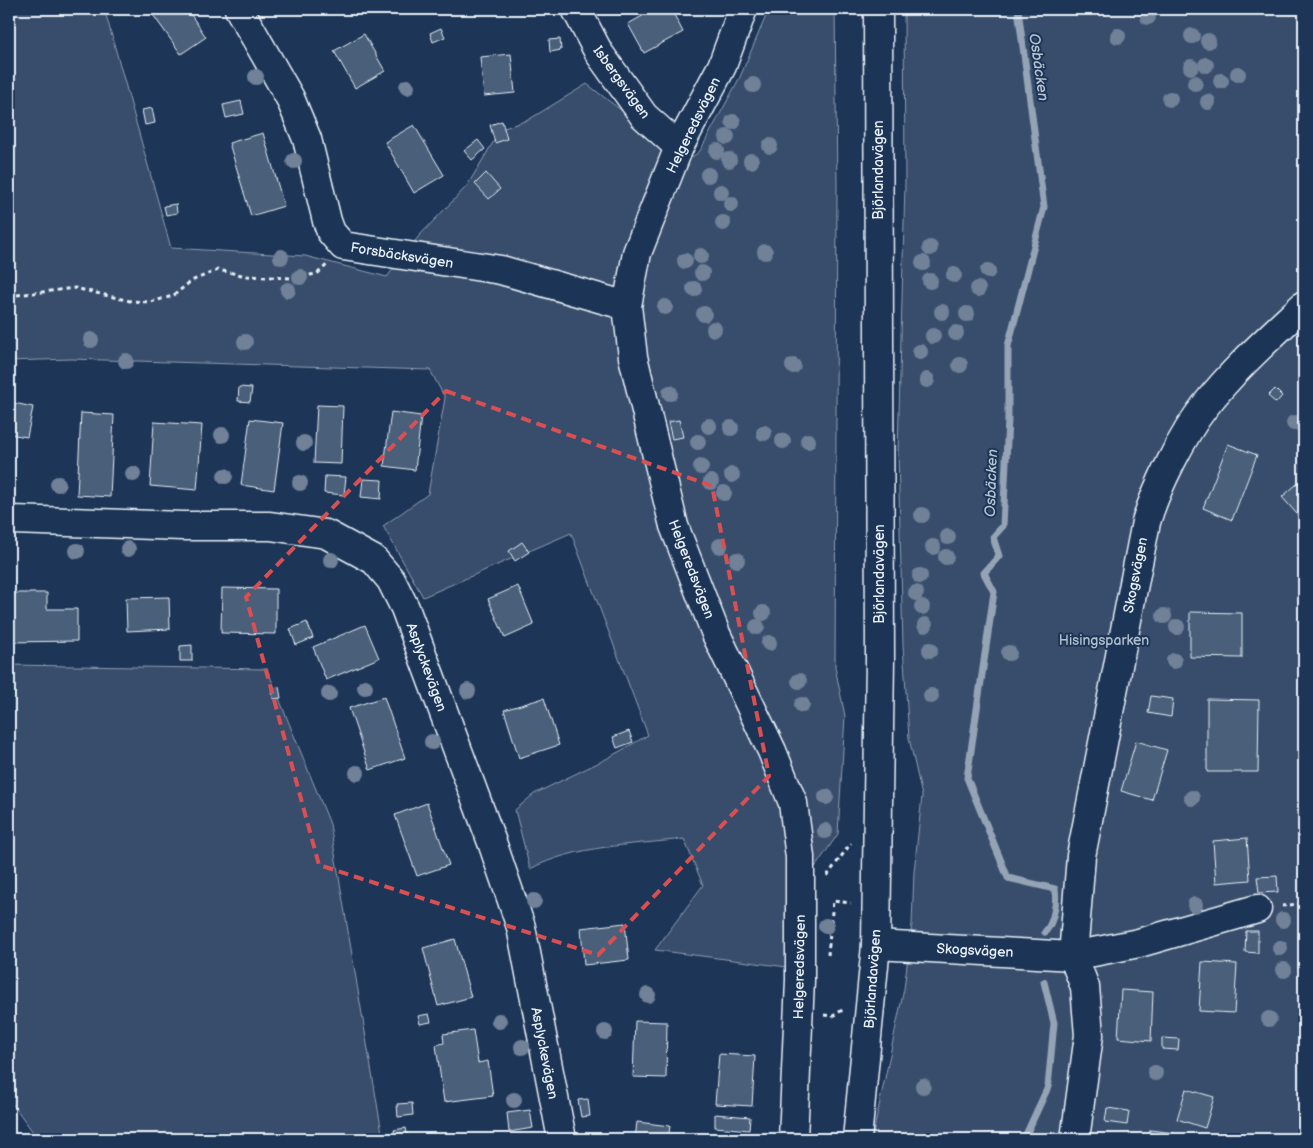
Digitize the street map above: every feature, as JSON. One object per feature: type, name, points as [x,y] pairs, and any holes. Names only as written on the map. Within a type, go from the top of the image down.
[{"type":"street","name":"Forsbäcksvägen","points":[[239,9],[290,98],[307,139],[327,221],[331,232],[343,246],[502,270],[627,306]]},
{"type":"street","name":"Isbergsvägen","points":[[576,9],[599,53],[644,116],[678,147]]},
{"type":"street","name":"Helgeredsvägen","points":[[743,9],[722,66],[678,147],[637,253],[627,306],[632,357],[674,526],[716,634],[772,751],[793,803],[800,857],[800,980],[793,1139]]},
{"type":"street","name":"Björlandavägen","points":[[857,1139],[876,945],[880,679],[878,9]]},
{"type":"street","name":"Skogsvägen","points":[[1074,1139],[1089,1034],[1085,987],[1073,956],[1081,856],[1146,522],[1152,500],[1203,408],[1252,355],[1304,305]]},
{"type":"street","name":"Asplyckevägen","points":[[9,518],[13,520],[63,524],[270,526],[326,534],[374,560],[391,580],[405,608],[493,845],[521,927],[562,1139]]},
{"type":"street","name":"Skogsvägen","points":[[876,945],[1073,956],[1140,943],[1256,909]]},
{"type":"path","points":[[9,296],[75,288],[130,301],[150,302],[173,296],[191,280],[218,270],[247,276],[290,278],[317,274],[336,258],[343,246]]},
{"type":"highlighted area","points":[[446,391],[712,486],[769,776],[598,955],[319,865],[246,597]]},
{"type":"green space","points":[[9,9],[101,9],[106,15],[171,248],[305,256],[387,277],[419,236],[467,186],[501,129],[528,120],[587,84],[687,161],[700,151],[740,77],[769,9],[835,9],[837,185],[835,667],[845,716],[838,834],[816,866],[794,887],[795,968],[655,950],[703,885],[684,839],[605,847],[566,855],[530,869],[515,810],[534,794],[608,758],[648,735],[571,533],[423,597],[383,526],[428,494],[445,398],[430,370],[71,359],[9,361],[9,272],[11,271],[9,266]]},
{"type":"green space","name":"Hisingsparken","points":[[904,9],[1304,9],[1304,1139],[872,1139],[904,989],[912,924],[914,872],[922,796],[909,738],[903,646],[898,452],[905,183]]},
{"type":"green space","points":[[9,665],[267,669],[330,824],[383,1139],[38,1139],[9,1099]]},
{"type":"building","points":[[155,9],[187,9],[206,37],[181,54],[151,12]]},
{"type":"building","points":[[655,9],[671,9],[683,32],[644,53],[628,24]]},
{"type":"building","points":[[441,28],[445,37],[433,42],[430,33]]},
{"type":"building","points":[[364,34],[385,71],[355,88],[334,51]]},
{"type":"building","points":[[560,39],[561,50],[550,52],[549,40]]},
{"type":"building","points":[[511,54],[515,93],[484,96],[480,57]]},
{"type":"building","points":[[241,101],[244,114],[226,118],[223,105]]},
{"type":"building","points":[[152,108],[155,123],[145,125],[142,110]]},
{"type":"building","points":[[502,121],[507,139],[495,143],[490,125]]},
{"type":"building","points":[[414,125],[444,175],[414,193],[385,142]]},
{"type":"building","points":[[263,133],[284,206],[251,216],[229,143]]},
{"type":"building","points":[[478,140],[485,149],[472,160],[464,151]]},
{"type":"building","points":[[486,173],[500,189],[489,199],[475,184]]},
{"type":"building","points":[[176,204],[177,213],[166,215],[164,206]]},
{"type":"building","points":[[239,387],[252,388],[250,402],[238,401]]},
{"type":"building","points":[[1275,389],[1282,396],[1276,403],[1268,396]]},
{"type":"building","points":[[9,402],[33,407],[27,437],[9,434]]},
{"type":"building","points":[[317,405],[343,406],[341,464],[314,463]]},
{"type":"building","points":[[391,412],[421,416],[415,470],[384,466]]},
{"type":"building","points":[[81,413],[114,415],[110,497],[77,495]]},
{"type":"building","points":[[250,419],[283,423],[274,490],[241,485]]},
{"type":"building","points":[[679,420],[683,437],[672,439],[668,422]]},
{"type":"building","points":[[154,422],[202,425],[197,490],[150,486]]},
{"type":"building","points":[[1228,444],[1257,455],[1232,520],[1203,508]]},
{"type":"building","points":[[325,476],[346,477],[344,495],[324,493]]},
{"type":"building","points":[[1304,478],[1304,521],[1303,521],[1282,497]]},
{"type":"building","points":[[363,479],[382,480],[381,499],[361,497]]},
{"type":"building","points":[[522,542],[529,552],[515,561],[509,551]]},
{"type":"building","points":[[518,586],[534,625],[505,638],[488,599]]},
{"type":"building","points":[[222,588],[276,589],[276,634],[221,633]]},
{"type":"building","points":[[9,593],[47,593],[47,609],[77,609],[77,641],[9,642]]},
{"type":"building","points":[[169,597],[170,629],[127,631],[126,598]]},
{"type":"building","points":[[1190,612],[1242,613],[1242,658],[1190,657]]},
{"type":"building","points":[[307,622],[313,638],[296,645],[290,629]]},
{"type":"building","points":[[365,625],[379,658],[326,680],[313,647]]},
{"type":"building","points":[[192,645],[192,661],[180,661],[180,646]]},
{"type":"building","points":[[279,687],[281,698],[273,699],[272,688]]},
{"type":"building","points":[[1151,696],[1173,699],[1171,717],[1148,713]]},
{"type":"building","points":[[384,697],[405,758],[370,770],[349,708]]},
{"type":"building","points":[[544,698],[559,745],[519,758],[504,710]]},
{"type":"building","points":[[1207,699],[1259,700],[1258,772],[1207,772]]},
{"type":"building","points":[[629,731],[633,742],[617,748],[613,737]]},
{"type":"building","points":[[1136,741],[1167,750],[1152,800],[1121,791]]},
{"type":"building","points":[[427,803],[449,865],[417,876],[395,815]]},
{"type":"building","points":[[1247,838],[1250,880],[1216,883],[1213,841]]},
{"type":"building","points":[[1277,876],[1278,892],[1259,893],[1257,877]]},
{"type":"building","points":[[625,923],[629,960],[584,965],[581,928]]},
{"type":"building","points":[[1246,931],[1258,931],[1258,953],[1245,952]]},
{"type":"building","points":[[455,939],[471,997],[438,1006],[423,948]]},
{"type":"building","points":[[1202,962],[1237,964],[1234,1013],[1199,1011]]},
{"type":"building","points":[[1121,990],[1153,992],[1151,1041],[1118,1038]]},
{"type":"building","points":[[429,1014],[431,1022],[420,1024],[418,1016]]},
{"type":"building","points":[[635,1021],[667,1022],[666,1078],[633,1077]]},
{"type":"building","points":[[473,1030],[478,1063],[488,1061],[493,1096],[444,1102],[436,1045],[444,1043],[443,1034]]},
{"type":"building","points":[[1162,1038],[1179,1039],[1178,1050],[1162,1049]]},
{"type":"building","points":[[719,1054],[755,1056],[752,1106],[715,1104]]},
{"type":"building","points":[[1186,1089],[1214,1097],[1205,1128],[1177,1119]]},
{"type":"building","points":[[588,1099],[590,1116],[581,1117],[578,1100]]},
{"type":"building","points":[[412,1103],[413,1115],[398,1117],[397,1104]]},
{"type":"building","points":[[1107,1108],[1129,1111],[1127,1125],[1105,1122]]},
{"type":"building","points":[[530,1110],[533,1128],[509,1132],[507,1113]]},
{"type":"building","points":[[715,1114],[750,1117],[749,1130],[715,1127]]},
{"type":"building","points":[[637,1122],[670,1126],[668,1139],[635,1139]]},
{"type":"building","points":[[406,1128],[408,1139],[396,1139],[394,1130]]},
{"type":"building","points":[[1150,1130],[1174,1133],[1173,1139],[1149,1139]]},
{"type":"waterway","name":"Osbäcken","points":[[1018,9],[1044,207],[1008,346],[1008,419],[1003,526],[993,537],[999,556],[984,573],[994,592],[967,778],[1008,878],[1055,889],[1054,912],[1051,923],[1045,932]]},
{"type":"waterway","name":"Osbäcken","points":[[1024,1139],[1048,1087],[1054,1023],[1044,982]]}]
